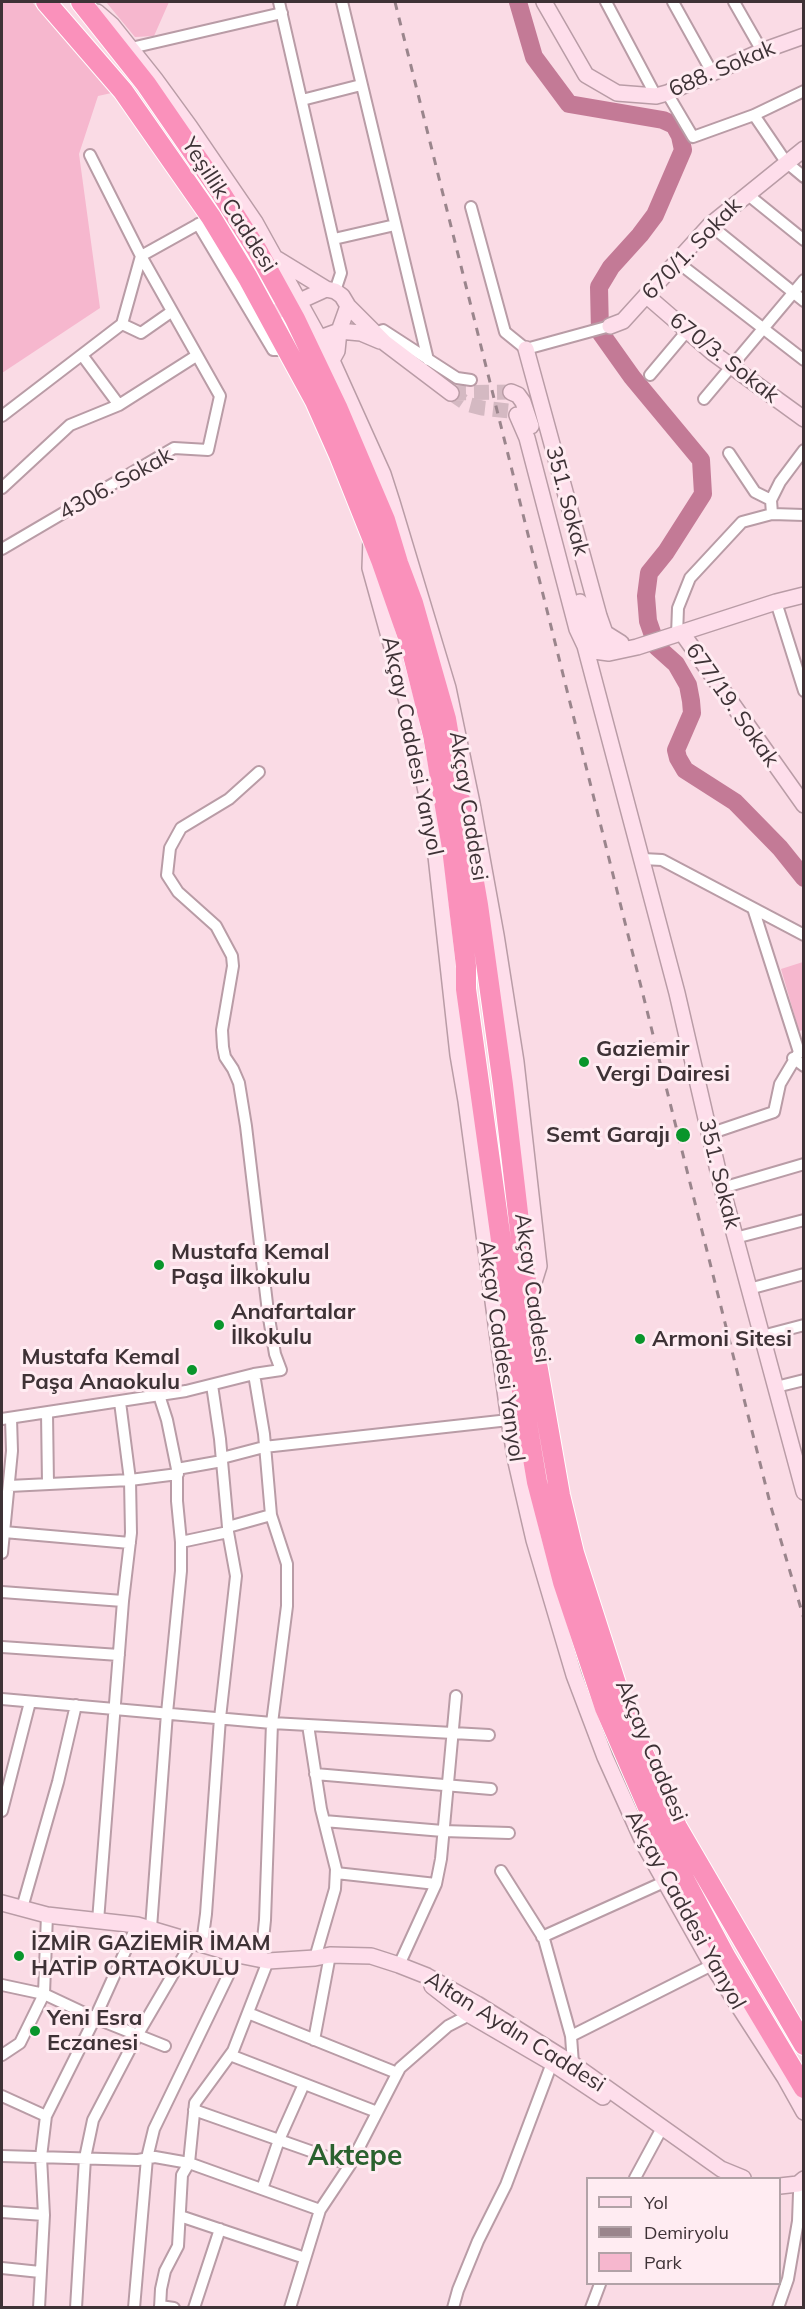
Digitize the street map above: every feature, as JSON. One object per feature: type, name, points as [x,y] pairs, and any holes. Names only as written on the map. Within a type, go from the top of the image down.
[{"type":"highway","name":"Yeşillik Caddesi","points":[[46,2],[123,91],[204,221],[270,315],[305,344]]},
{"type":"highway","name":"Yeşillik Caddesi","points":[[81,2],[146,84],[294,303],[305,344],[348,454]]},
{"type":"highway","name":"Akçay Caddesi","points":[[348,454],[371,536],[410,643],[433,735],[452,848],[466,966],[462,994],[488,1131],[502,1258],[537,1482],[563,1582],[605,1708],[657,1828],[725,1956],[804,2088]]},
{"type":"highway","name":"Akçay Caddesi","points":[[348,454],[385,520],[413,603],[446,719],[478,905],[531,1261],[528,1301],[560,1496],[589,1604],[627,1718],[677,1827],[804,2045]]},
{"type":"street","points":[[86,2],[112,25],[190,127],[255,222],[275,257],[294,303]]},
{"type":"street","points":[[270,315],[294,303],[330,290],[340,273],[279,2]]},
{"type":"street","points":[[342,2],[428,360]]},
{"type":"street","name":"688. Sokak","points":[[544,2],[586,75],[617,93],[662,95],[762,51],[804,36]]},
{"type":"street","points":[[606,2],[662,95],[693,137],[754,115],[804,91]]},
{"type":"street","points":[[673,2],[713,74]]},
{"type":"street","points":[[734,2],[762,51]]},
{"type":"street","points":[[131,48],[282,13]]},
{"type":"street","points":[[302,100],[361,85]]},
{"type":"street","points":[[754,115],[786,162],[804,177]]},
{"type":"street","name":"670/1. Sokak","points":[[610,326],[623,321],[710,225],[804,149]]},
{"type":"street","points":[[2,488],[70,425],[119,405],[196,356],[141,256],[90,155]]},
{"type":"street","points":[[747,194],[804,240]]},
{"type":"street","points":[[471,207],[505,332],[526,349],[610,326]]},
{"type":"street","points":[[2,416],[122,324],[141,256],[204,221],[273,350],[305,344],[339,331],[381,338]]},
{"type":"street","points":[[334,239],[395,225]]},
{"type":"street","points":[[710,225],[804,301]]},
{"type":"street","points":[[275,257],[342,296],[348,306],[381,338],[451,393]]},
{"type":"street","points":[[676,261],[762,330],[804,360]]},
{"type":"street","points":[[704,399],[804,280]]},
{"type":"street","name":"670/3. Sokak","points":[[647,296],[732,367],[804,419]]},
{"type":"street","points":[[332,360],[337,351],[339,331],[348,306]]},
{"type":"street","points":[[122,324],[141,333],[171,312]]},
{"type":"street","points":[[381,338],[383,330],[457,378],[471,380]]},
{"type":"street","points":[[650,375],[687,331]]},
{"type":"street","points":[[305,344],[332,360],[389,492],[448,688],[472,803],[508,1016],[531,1261],[517,1263],[502,1258],[494,1251],[483,1232]]},
{"type":"street","name":"351. Sokak","points":[[526,349],[599,616],[605,633],[621,643]]},
{"type":"street","points":[[82,355],[119,405]]},
{"type":"street","name":"4306. Sokak","points":[[2,549],[174,448],[208,450],[219,396],[196,356]]},
{"type":"street","name":"351. Sokak","points":[[511,392],[518,395],[523,402],[533,430],[585,620],[594,640],[606,644],[649,641]]},
{"type":"street","name":"351. Sokak","points":[[517,415],[527,438],[577,629],[585,646],[643,859],[735,1238],[776,1387],[798,1445],[804,1492]]},
{"type":"street","points":[[772,514],[771,500],[780,482],[804,450]]},
{"type":"street","points":[[729,453],[755,492],[771,500]]},
{"type":"street","points":[[676,635],[678,608],[690,578],[742,522],[772,514],[804,515]]},
{"type":"street","points":[[585,646],[594,651],[609,653],[637,647],[649,641],[676,635],[776,602],[804,596]]},
{"type":"street","points":[[776,602],[804,691]]},
{"type":"street","name":"677/19. Sokak","points":[[676,635],[804,805]]},
{"type":"street","points":[[2,1553],[12,1451],[6,1419],[120,1402],[281,1370],[275,1354],[268,1312],[239,1083],[225,1057],[223,1047],[222,1030],[232,956],[216,926],[178,892],[167,875],[170,848],[181,828],[229,799],[260,772]]},
{"type":"street","points":[[643,859],[662,860],[804,935]]},
{"type":"street","points":[[753,908],[804,1066]]},
{"type":"street","points":[[462,994],[489,991],[508,1016]]},
{"type":"street","name":"Akçay Caddesi Yanyol","points":[[462,994],[455,1023],[508,1420],[534,1540],[574,1675],[626,1805],[664,1882],[712,1965],[785,2078],[804,2112]]},
{"type":"street","points":[[709,1134],[774,1112],[780,1084],[798,1053]]},
{"type":"street","points":[[722,1188],[804,1164]]},
{"type":"street","points":[[735,1238],[804,1220]]},
{"type":"street","points":[[749,1289],[804,1274]]},
{"type":"street","points":[[762,1336],[804,1325]]},
{"type":"street","points":[[174,2307],[160,2307],[161,2289],[165,2271],[178,2246],[182,2175],[189,2163],[195,2103],[230,2055],[248,2013],[264,1960],[272,1723],[287,1606],[287,1564],[271,1515],[254,1374]]},
{"type":"street","points":[[776,1387],[804,1380]]},
{"type":"street","points":[[76,2307],[85,2158],[93,2120],[138,2034],[197,1942],[206,1914],[220,1718],[236,1576],[228,1529],[212,1385]]},
{"type":"street","points":[[39,2307],[44,2216],[41,2157],[46,2116],[144,1927],[181,1571],[177,1471],[169,1428],[159,1395]]},
{"type":"street","points":[[98,1921],[123,1601],[130,1543],[130,1480],[120,1402]]},
{"type":"street","points":[[47,1413],[48,1484]]},
{"type":"street","points":[[9,1486],[130,1480],[177,1471],[264,1448],[508,1420]]},
{"type":"street","points":[[181,1542],[271,1515]]},
{"type":"street","points":[[4,1532],[130,1543]]},
{"type":"street","points":[[2,1592],[123,1601]]},
{"type":"street","points":[[2,1647],[119,1655]]},
{"type":"street","points":[[2,1904],[47,1915],[144,1927],[238,1955],[264,1960],[371,1956],[399,1965],[436,1884],[456,1696]]},
{"type":"street","points":[[2,1700],[272,1723],[451,1731],[489,1735]]},
{"type":"street","points":[[2,1811],[30,1702]]},
{"type":"street","points":[[22,1908],[58,1782],[76,1706]]},
{"type":"street","points":[[308,1725],[315,1774],[336,1873],[322,1957],[314,2040]]},
{"type":"street","points":[[315,1774],[491,1789]]},
{"type":"street","points":[[324,1821],[443,1832],[509,1833]]},
{"type":"street","points":[[501,1871],[542,1936],[571,2036],[573,2064]]},
{"type":"street","points":[[336,1873],[436,1884]]},
{"type":"street","points":[[542,1936],[664,1882]]},
{"type":"street","points":[[2,2055],[20,2043],[44,1994],[47,1915]]},
{"type":"street","points":[[134,2307],[147,2158],[154,2128],[238,1955]]},
{"type":"street","name":"Altan Aydın Caddesi","points":[[399,1965],[414,1970],[476,2011],[573,2064],[718,2177]]},
{"type":"street","points":[[571,2036],[712,1965]]},
{"type":"street","points":[[2,1985],[44,1994],[95,2018],[165,2046]]},
{"type":"street","points":[[448,2026],[458,2000]]},
{"type":"street","points":[[290,2307],[320,2210],[350,2165],[400,2068],[448,2026],[476,2011]]},
{"type":"street","name":"Altan Aydın Caddesi","points":[[476,2011],[660,2132],[721,2169],[741,2177]]},
{"type":"street","points":[[248,2013],[397,2073]]},
{"type":"street","points":[[230,2055],[377,2112]]},
{"type":"street","points":[[453,2307],[478,2241],[506,2184],[552,2063]]},
{"type":"street","points":[[262,2189],[279,2140],[304,2084]]},
{"type":"street","points":[[2,2096],[46,2116]]},
{"type":"street","points":[[194,2110],[350,2165]]},
{"type":"street","points":[[636,2177],[660,2132]]},
{"type":"street","points":[[2,2156],[155,2157],[189,2163],[320,2210]]},
{"type":"street","points":[[781,2186],[798,2184],[802,2188]]},
{"type":"street","points":[[781,2192],[802,2188]]},
{"type":"street","points":[[778,2307],[788,2279],[802,2188]]},
{"type":"street","points":[[2,2212],[44,2216]]},
{"type":"street","points":[[180,2216],[305,2258]]},
{"type":"street","points":[[194,2307],[220,2229]]},
{"type":"street","points":[[2,2268],[40,2272]]},
{"type":"street","points":[[591,2307],[599,2285]]},
{"type":"green space","points":[[2,2],[32,2],[116,92],[98,96],[79,154],[100,308],[2,373]]},
{"type":"green space","points":[[106,2],[169,2],[154,36],[135,37]]},
{"type":"green space","points":[[803,962],[803,1030],[799,1031],[781,969]]},
{"type":"waterway","points":[[518,2],[534,57],[569,104],[663,120],[674,125],[680,136],[683,150],[655,215],[611,267],[599,287],[600,332],[632,377],[701,460],[703,494],[666,552],[649,573],[646,596],[648,621],[657,647],[676,664],[688,685],[692,713],[676,750],[685,770],[735,802],[780,848],[804,878]]},
{"type":"tunnel","points":[[451,393],[511,392]]},
{"type":"tunnel","points":[[451,393],[467,404],[509,411],[517,415]]},
{"type":"railway","points":[[395,2],[771,1507],[804,1619]]},
{"type":"place","name":"Gaziemir Vergi Dairesi","points":[[584,1062]]},
{"type":"place","name":"Semt Garajı","points":[[683,1135]]},
{"type":"place","name":"Mustafa Kemal Paşa İlkokulu","points":[[159,1265]]},
{"type":"place","name":"Anafartalar İlkokulu","points":[[219,1325]]},
{"type":"place","name":"Armoni Sitesi","points":[[640,1339]]},
{"type":"place","name":"Mustafa Kemal Paşa Anaokulu","points":[[192,1370]]},
{"type":"place","name":"İZMİR GAZİEMİR İMAM HATİP ORTAOKULU","points":[[19,1956]]},
{"type":"place","name":"Yeni Esra Eczanesi","points":[[35,2031]]},
{"type":"district","name":"Aktepe","points":[[355,2157]]}]
